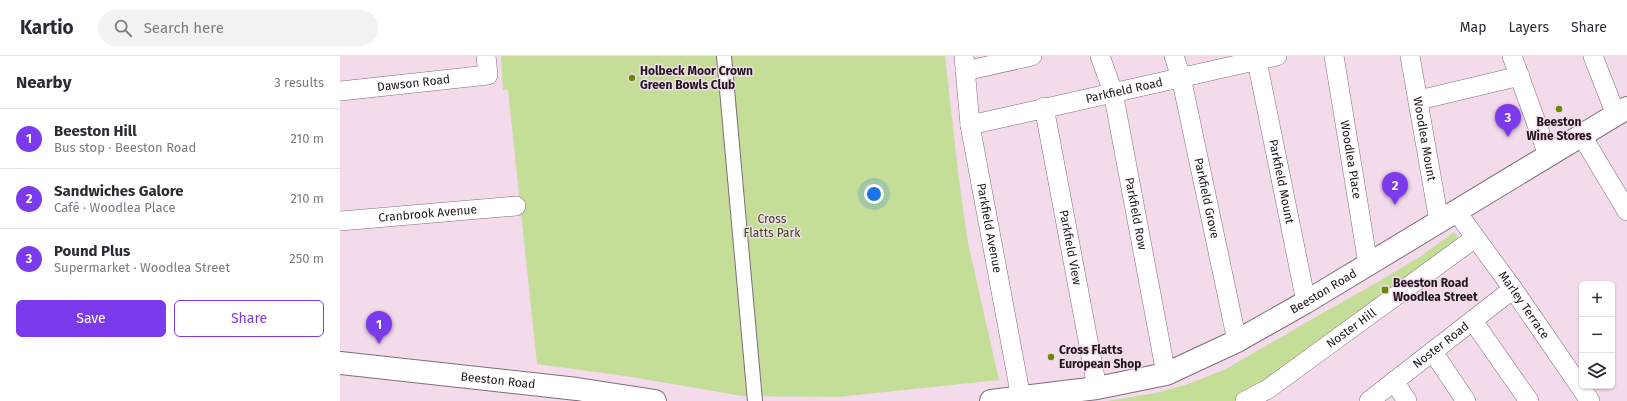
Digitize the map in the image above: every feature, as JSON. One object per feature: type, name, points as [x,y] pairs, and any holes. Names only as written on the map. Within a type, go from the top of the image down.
[{"type":"street","name":"Dawson Road","points":[[340,91],[488,75],[486,56]]},
{"type":"street","points":[[724,56],[755,401]]},
{"type":"street","points":[[964,64],[1032,56]]},
{"type":"street","name":"Parkfield Row","points":[[1100,56],[1113,92],[1166,374]]},
{"type":"street","name":"Parkfield Grove","points":[[1174,56],[1181,77],[1237,341]]},
{"type":"street","name":"Parkfield Road","points":[[970,125],[1044,107],[1277,56]]},
{"type":"street","name":"Woodlea Place","points":[[1334,56],[1368,264]]},
{"type":"street","name":"Woodlea Mount","points":[[1410,56],[1419,100],[1448,216]]},
{"type":"street","points":[[1512,56],[1548,155]]},
{"type":"street","points":[[1593,56],[1622,112]]},
{"type":"street","name":"Parkfield Mount","points":[[1257,61],[1306,302]]},
{"type":"street","name":"Parkfield Avenue","points":[[964,64],[970,125],[1006,400]]},
{"type":"street","points":[[1419,100],[1520,76]]},
{"type":"street","name":"Parkfield View","points":[[1044,107],[1097,388]]},
{"type":"street","name":"Beeston Road","points":[[1006,400],[1097,388],[1166,374],[1237,341],[1306,302],[1548,155],[1622,112]]},
{"type":"street","points":[[1582,136],[1627,212]]},
{"type":"street","name":"Cranbrook Avenue","points":[[340,221],[516,206]]},
{"type":"street","name":"Marley Terrace","points":[[1448,216],[1476,238],[1590,401]]},
{"type":"street","name":"Noster Hill","points":[[1245,401],[1273,395],[1476,238]]},
{"type":"street","name":"Noster Road","points":[[1369,401],[1513,289]]},
{"type":"street","points":[[1473,321],[1529,401]]},
{"type":"street","points":[[1433,352],[1466,401]]},
{"type":"street","name":"Beeston Road","points":[[340,363],[576,389],[655,401]]},
{"type":"street","points":[[1394,381],[1407,401]]},
{"type":"green space","name":"Cross Flatts Park","points":[[501,56],[945,56],[959,180],[968,243],[999,380],[838,397],[742,396],[632,377],[537,364],[508,90],[503,90]]},
{"type":"green space","points":[[1454,232],[1459,239],[1240,399],[1235,401],[1107,401],[1156,393],[1185,385],[1224,370],[1421,256]]},
{"type":"place","name":"Holbeck Moor Crown Green Bowls Club","points":[[632,78]]},
{"type":"place","name":"Beeston Wine Stores","points":[[1559,109]]},
{"type":"place","name":"Pound Plus","points":[[1508,137]]},
{"type":"place","name":"Sandwiches Galore","points":[[1395,205]]},
{"type":"place","name":"Beeston Road Woodlea Street","points":[[1385,290]]},
{"type":"place","name":"Beeston Hill","points":[[379,344]]},
{"type":"place","name":"Cross Flatts European Shop","points":[[1051,357]]}]
